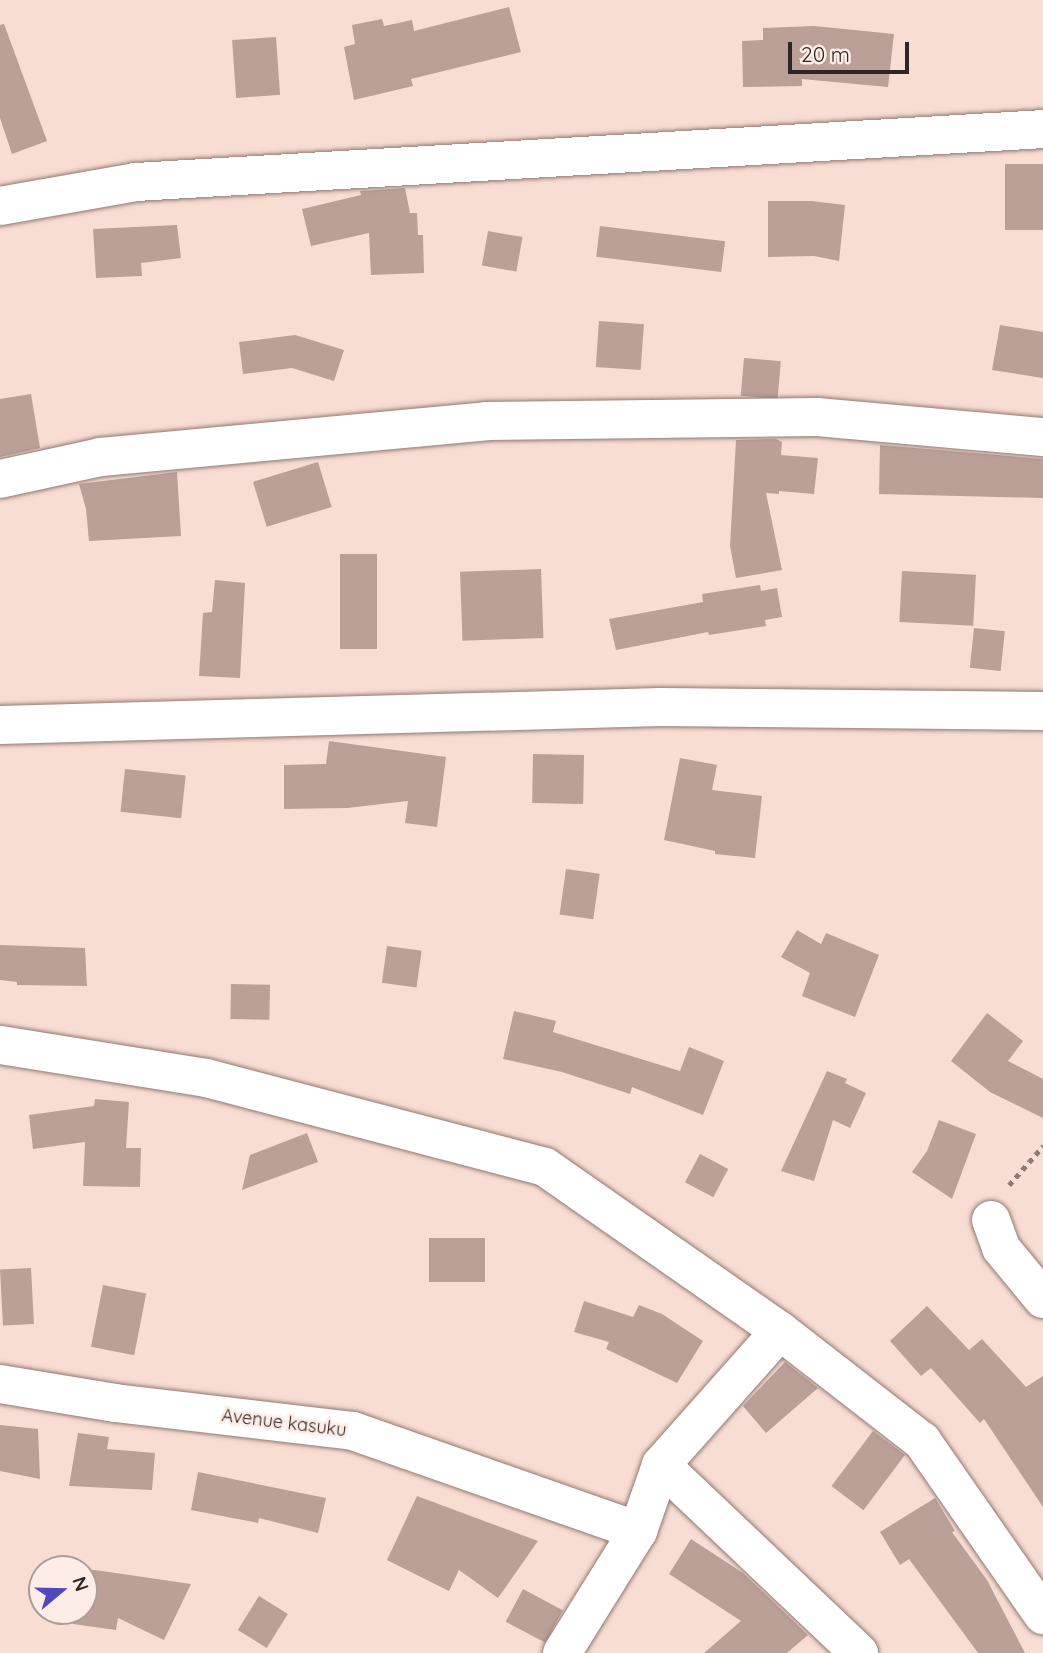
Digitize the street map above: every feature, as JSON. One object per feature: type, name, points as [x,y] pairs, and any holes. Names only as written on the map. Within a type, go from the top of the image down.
[{"type":"street","points":[[0,206],[136,182],[1043,129]]},
{"type":"street","points":[[0,479],[101,457],[486,421],[817,417],[1043,437]]},
{"type":"street","points":[[0,724],[661,707],[1043,710]]},
{"type":"street","points":[[0,1045],[206,1078],[545,1167],[780,1331],[922,1441],[1043,1615]]},
{"type":"street","points":[[991,1220],[1001,1248],[1043,1299]]},
{"type":"street","points":[[562,1653],[638,1531],[661,1465],[780,1331]]},
{"type":"street","name":"Avenue kasuku","points":[[0,1384],[115,1403],[353,1431],[638,1531]]},
{"type":"street","points":[[661,1465],[859,1653]]},
{"type":"path","points":[[991,1220],[996,1200],[1043,1146]]},
{"type":"building","points":[[509,7],[521,52],[411,79],[413,86],[354,100],[344,47],[355,44],[352,25],[382,19],[384,26],[412,20],[414,31]]},
{"type":"building","points":[[4,24],[47,141],[12,154],[0,118],[0,25]]},
{"type":"building","points":[[814,26],[894,34],[888,87],[802,79],[802,86],[743,87],[742,41],[763,40],[763,28]]},
{"type":"building","points":[[276,37],[280,95],[236,98],[232,40]]},
{"type":"building","points":[[1005,164],[1043,164],[1043,230],[1005,230]]},
{"type":"building","points":[[405,188],[410,213],[417,213],[418,235],[423,235],[424,273],[371,275],[369,233],[311,246],[302,209],[361,195],[360,191]]},
{"type":"building","points":[[768,201],[811,201],[845,205],[839,261],[814,256],[768,257]]},
{"type":"building","points":[[177,225],[181,258],[141,263],[142,276],[96,278],[93,229]]},
{"type":"building","points":[[600,226],[725,241],[721,272],[596,257]]},
{"type":"building","points":[[488,231],[522,237],[516,272],[482,265]]},
{"type":"building","points":[[599,321],[644,324],[641,370],[596,367]]},
{"type":"building","points":[[1000,325],[1043,332],[1043,378],[992,370]]},
{"type":"building","points":[[295,335],[344,350],[334,381],[292,368],[243,374],[239,342]]},
{"type":"building","points":[[744,358],[781,361],[778,399],[741,396]]},
{"type":"building","points":[[31,394],[40,448],[0,457],[0,399]]},
{"type":"building","points":[[776,439],[782,442],[781,455],[818,458],[814,494],[779,491],[779,494],[766,493],[782,570],[736,578],[730,546],[736,440]]},
{"type":"building","points":[[880,445],[1043,459],[1043,498],[879,494]]},
{"type":"building","points":[[318,462],[332,507],[267,527],[253,482]]},
{"type":"building","points":[[177,472],[181,536],[89,541],[86,509],[79,484]]},
{"type":"building","points":[[340,554],[377,554],[377,649],[340,649]]},
{"type":"building","points":[[541,569],[543,638],[462,641],[460,572]]},
{"type":"building","points":[[902,571],[976,575],[973,626],[899,622]]},
{"type":"building","points":[[215,580],[245,583],[240,678],[199,676],[203,613],[212,612]]},
{"type":"building","points":[[760,585],[761,591],[777,588],[782,617],[765,620],[766,626],[709,635],[708,632],[616,650],[609,619],[703,602],[702,594]]},
{"type":"building","points":[[974,628],[1005,631],[1001,671],[970,668]]},
{"type":"building","points":[[329,741],[446,757],[437,827],[405,823],[408,801],[347,808],[284,809],[284,765],[326,764]]},
{"type":"building","points":[[533,754],[584,755],[583,804],[532,803]]},
{"type":"building","points":[[680,758],[717,765],[712,790],[762,796],[755,858],[715,854],[715,851],[664,840]]},
{"type":"building","points":[[125,769],[186,775],[181,818],[121,812]]},
{"type":"building","points":[[566,869],[600,874],[593,919],[560,915]]},
{"type":"building","points":[[797,930],[821,944],[826,933],[879,955],[855,1017],[802,996],[810,973],[781,957]]},
{"type":"building","points":[[0,945],[85,948],[87,986],[17,985],[17,982],[0,980]]},
{"type":"building","points":[[387,946],[422,951],[417,988],[382,983]]},
{"type":"building","points":[[231,984],[270,985],[269,1020],[230,1019]]},
{"type":"building","points":[[514,1011],[556,1021],[553,1032],[680,1071],[689,1047],[724,1061],[703,1115],[632,1087],[630,1094],[562,1072],[503,1059]]},
{"type":"building","points":[[987,1013],[1023,1041],[1008,1061],[1043,1079],[1043,1118],[990,1092],[951,1061]]},
{"type":"building","points":[[827,1071],[847,1079],[845,1083],[866,1093],[850,1128],[833,1120],[814,1181],[781,1171]]},
{"type":"building","points":[[95,1099],[129,1102],[126,1148],[141,1148],[140,1187],[83,1186],[85,1142],[33,1149],[29,1115],[94,1106]]},
{"type":"building","points":[[939,1120],[976,1134],[952,1199],[912,1172],[927,1151]]},
{"type":"building","points":[[307,1133],[318,1162],[242,1190],[250,1155]]},
{"type":"building","points":[[700,1154],[728,1169],[713,1197],[685,1182]]},
{"type":"building","points":[[429,1238],[485,1238],[485,1282],[429,1282]]},
{"type":"building","points":[[31,1268],[34,1324],[3,1326],[0,1270]]},
{"type":"building","points":[[103,1285],[146,1293],[134,1355],[91,1347]]},
{"type":"building","points":[[584,1301],[633,1317],[639,1305],[662,1314],[703,1341],[677,1383],[606,1349],[609,1342],[574,1332]]},
{"type":"building","points":[[927,1306],[969,1350],[982,1339],[1026,1387],[1043,1376],[1043,1507],[984,1419],[980,1423],[931,1368],[921,1376],[890,1341]]},
{"type":"building","points":[[785,1362],[818,1388],[766,1433],[743,1406]]},
{"type":"building","points":[[0,1425],[38,1429],[40,1479],[0,1471]]},
{"type":"building","points":[[873,1431],[905,1455],[863,1510],[831,1486]]},
{"type":"building","points":[[78,1433],[109,1437],[107,1449],[155,1453],[152,1490],[69,1486]]},
{"type":"building","points":[[198,1472],[326,1498],[318,1533],[259,1518],[258,1523],[191,1510]]},
{"type":"building","points":[[417,1496],[538,1541],[498,1598],[459,1570],[449,1591],[387,1560]]},
{"type":"building","points":[[935,1498],[955,1531],[952,1532],[987,1580],[1025,1653],[978,1653],[909,1559],[900,1565],[880,1532]]},
{"type":"building","points":[[691,1539],[743,1573],[808,1635],[787,1653],[704,1653],[741,1621],[669,1574]]},
{"type":"building","points":[[98,1570],[191,1584],[164,1640],[118,1618],[116,1630],[80,1625],[98,1625]]},
{"type":"building","points":[[523,1589],[563,1610],[545,1643],[506,1622]]},
{"type":"building","points":[[259,1596],[288,1614],[267,1648],[238,1630]]}]
